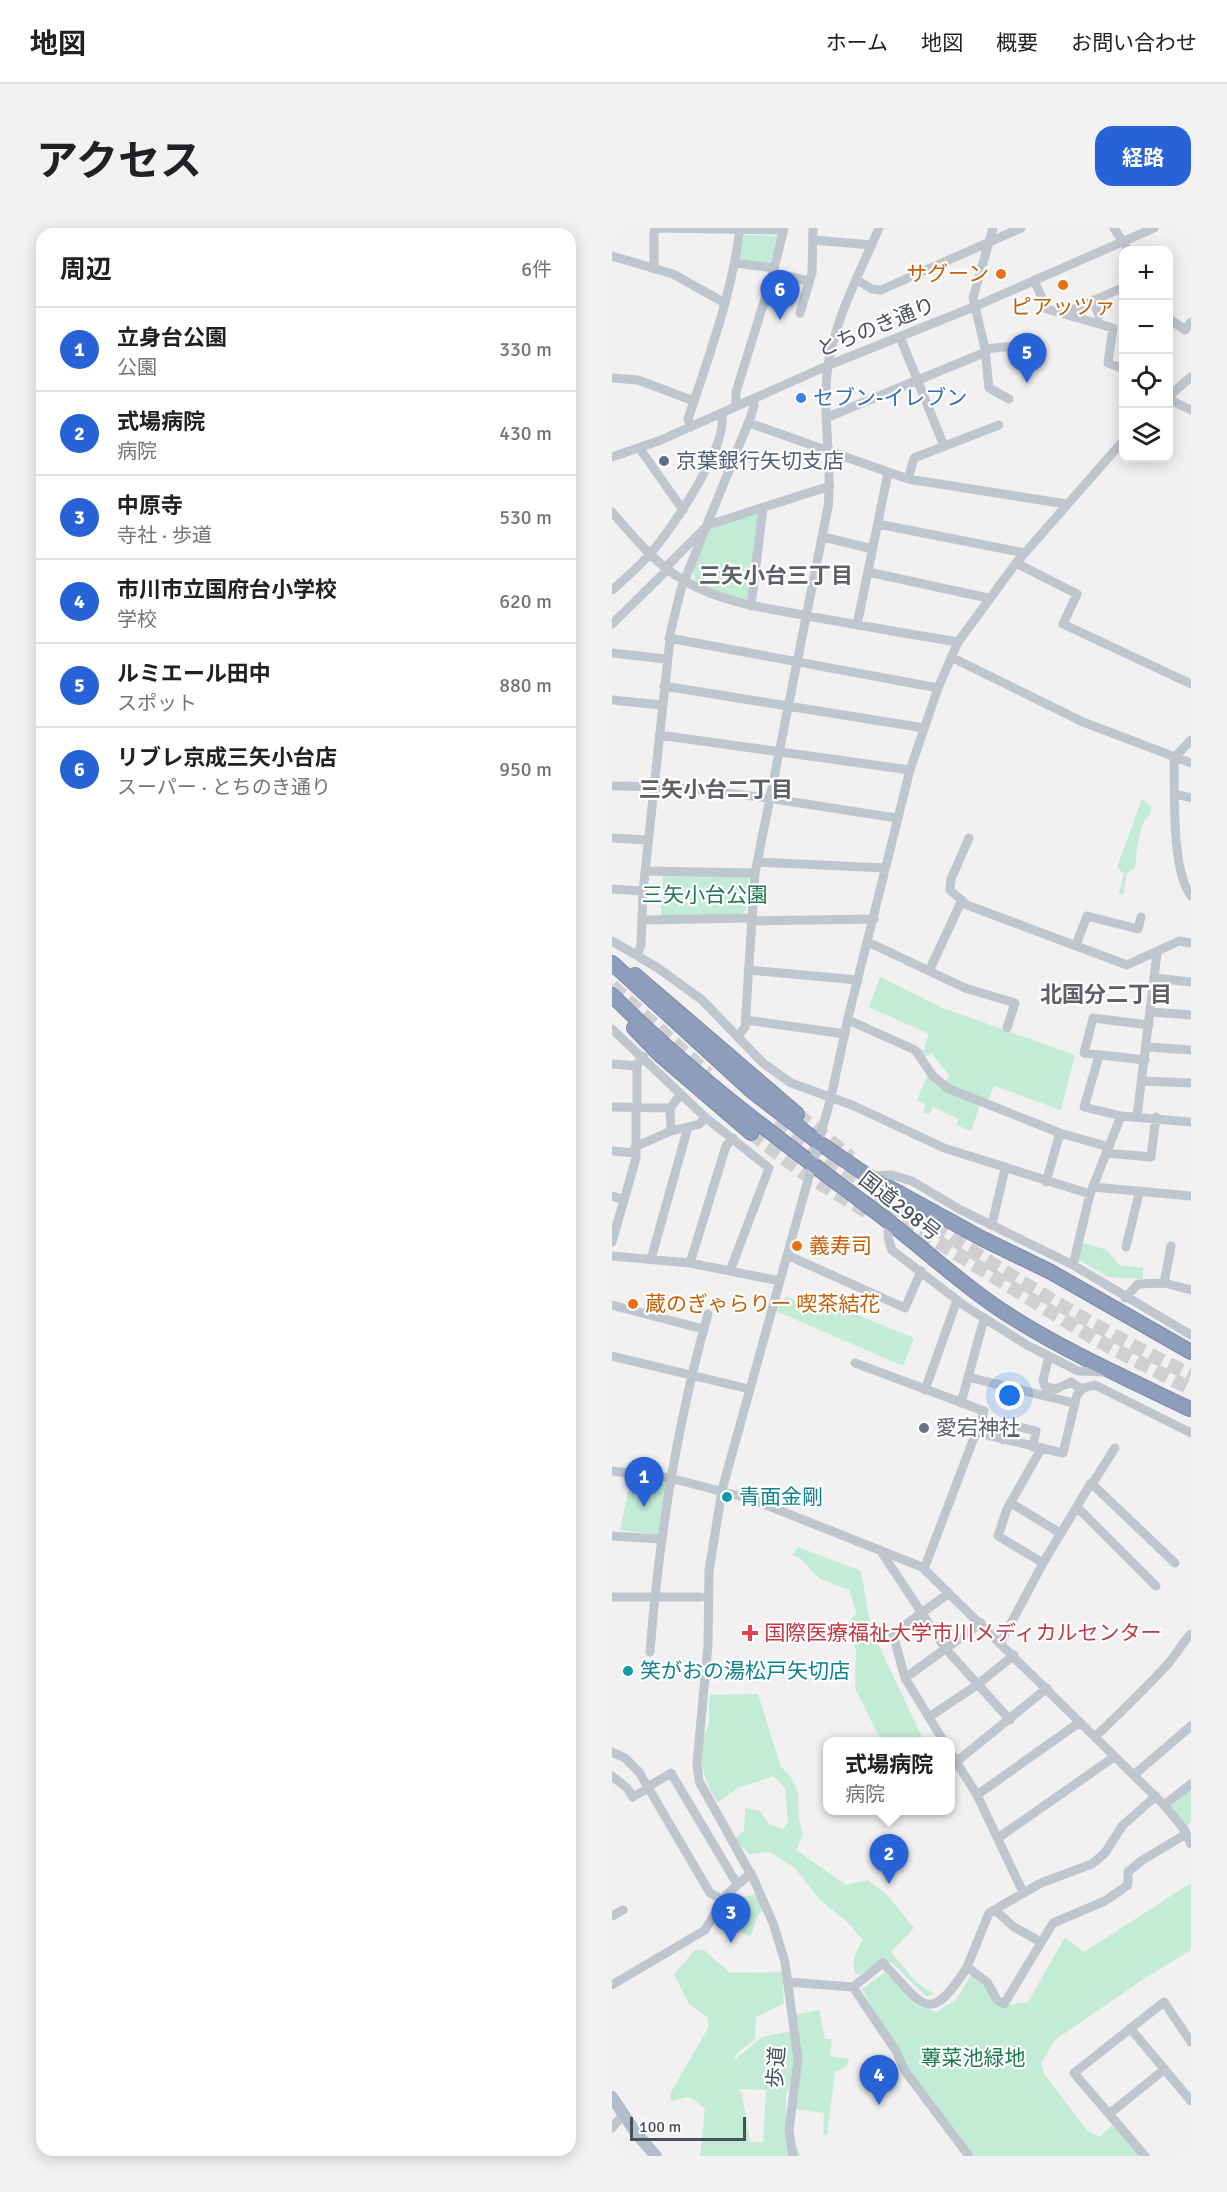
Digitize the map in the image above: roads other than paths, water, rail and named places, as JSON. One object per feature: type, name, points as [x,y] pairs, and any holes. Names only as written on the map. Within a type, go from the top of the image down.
[{"type":"highway","points":[[612,957],[659,992],[797,1114]]},
{"type":"highway","name":"国道298号","points":[[612,963],[753,1092],[818,1142],[868,1176],[983,1239],[1051,1272],[1191,1352]]},
{"type":"highway","name":"国道298号","points":[[612,994],[675,1054],[811,1165],[890,1223],[960,1281],[1005,1313],[1190,1409]]},
{"type":"highway","points":[[612,1003],[660,1054],[751,1133]]},
{"type":"main road","points":[[612,2097],[623,2115],[656,2156]]},
{"type":"street","points":[[654,269],[654,231],[659,228],[784,229],[774,271],[736,392],[736,406]]},
{"type":"street","points":[[801,313],[813,264],[813,228]]},
{"type":"street","points":[[738,1036],[744,1030],[746,1020],[750,920],[755,873],[823,537],[830,486],[829,365],[838,326],[879,228]]},
{"type":"street","points":[[993,228],[973,298],[986,351],[989,388],[1009,399]]},
{"type":"street","points":[[857,280],[872,289],[881,290],[1021,228]]},
{"type":"street","points":[[1114,228],[1126,246]]},
{"type":"street","name":"とちのき通り","points":[[1126,246],[1154,228]]},
{"type":"street","points":[[691,427],[688,419],[725,303],[735,263],[740,229]]},
{"type":"street","points":[[813,240],[872,245]]},
{"type":"street","name":"とちのき通り","points":[[612,457],[640,449],[829,365],[976,306],[1034,280],[1119,249]]},
{"type":"street","points":[[615,261],[673,274],[725,303]]},
{"type":"street","points":[[735,263],[809,281]]},
{"type":"street","points":[[1034,280],[1047,309],[1113,328],[1108,363],[1119,367]]},
{"type":"street","points":[[1073,317],[1072,310],[1119,289]]},
{"type":"street","points":[[1093,300],[1100,316]]},
{"type":"street","points":[[1173,322],[1185,330],[1191,322]]},
{"type":"street","points":[[900,337],[944,446]]},
{"type":"street","points":[[828,417],[986,351],[1032,344]]},
{"type":"street","points":[[1173,393],[1191,377]]},
{"type":"street","points":[[612,378],[638,380],[694,401]]},
{"type":"street","points":[[637,955],[641,945],[643,891],[669,638],[685,581],[749,423],[754,405],[752,399]]},
{"type":"street","points":[[1173,401],[1191,410]]},
{"type":"street","points":[[612,590],[650,554],[683,510],[719,439],[723,425],[721,413]]},
{"type":"street","points":[[749,423],[908,479],[1066,504]]},
{"type":"street","points":[[908,479],[914,458],[999,424]]},
{"type":"street","name":"歩道","points":[[793,2156],[789,2130],[798,2059],[785,1962],[773,1923],[751,1873],[700,1786],[697,1763],[708,1645],[710,1571],[722,1490],[811,1165],[827,1115],[896,818],[938,688],[958,642],[988,598],[1066,504],[1119,446]]},
{"type":"street","points":[[640,449],[683,510]]},
{"type":"street","points":[[857,625],[888,473]]},
{"type":"street","points":[[612,624],[708,525],[830,486]]},
{"type":"street","points":[[751,606],[763,508]]},
{"type":"street","points":[[612,512],[650,554],[667,568],[685,581],[720,597],[751,606],[958,642]]},
{"type":"street","points":[[878,524],[1025,553]]},
{"type":"street","points":[[823,537],[873,549]]},
{"type":"street","points":[[1016,563],[1077,594],[1062,624],[1191,684]]},
{"type":"street","points":[[868,572],[988,598]]},
{"type":"street","points":[[669,638],[938,688]]},
{"type":"street","points":[[612,653],[666,659]]},
{"type":"street","points":[[951,657],[1083,722],[1191,763]]},
{"type":"street","points":[[663,686],[924,728]]},
{"type":"street","points":[[612,706],[612,700],[661,705]]},
{"type":"street","points":[[659,735],[910,770]]},
{"type":"street","points":[[1191,740],[1174,758],[1179,864],[1182,883],[1191,896]]},
{"type":"street","points":[[612,786],[654,786],[896,818]]},
{"type":"street","points":[[1175,794],[1191,798]]},
{"type":"street","points":[[612,838],[648,840]]},
{"type":"street","points":[[969,838],[950,885],[952,893],[993,916],[1127,965],[1157,954],[1179,941],[1191,943]]},
{"type":"street","points":[[757,862],[885,868]]},
{"type":"street","points":[[646,871],[755,873]]},
{"type":"street","points":[[612,889],[643,891]]},
{"type":"street","points":[[929,971],[962,900]]},
{"type":"street","points":[[1076,945],[1087,916],[1138,929],[1141,917]]},
{"type":"street","points":[[642,920],[874,919]]},
{"type":"street","points":[[612,941],[637,955],[702,1000],[762,1063],[783,1079],[807,1091],[831,1097],[926,1140],[1046,1182],[1091,1190],[1191,1197]]},
{"type":"street","points":[[868,942],[965,988],[1015,1003],[1007,1028]]},
{"type":"street","points":[[1137,1116],[1157,954]]},
{"type":"street","points":[[748,970],[858,980]]},
{"type":"street","points":[[1155,978],[1191,982]]},
{"type":"street","points":[[1151,1012],[1191,1015]]},
{"type":"street","points":[[1145,1060],[1084,1053],[1093,1018],[1149,1026]]},
{"type":"street","points":[[746,1020],[845,1034]]},
{"type":"street","points":[[848,1020],[915,1050],[933,1076],[947,1088],[1108,1150],[1151,1157],[1156,1117]]},
{"type":"street","points":[[612,1029],[705,1116],[769,1168],[730,1271]]},
{"type":"street","points":[[1147,1047],[1191,1050]]},
{"type":"street","points":[[1099,1056],[1084,1107],[1121,1116],[1191,1120]]},
{"type":"street","points":[[612,1242],[636,1150],[637,1066],[644,1057]]},
{"type":"street","points":[[612,1064],[637,1066]]},
{"type":"street","points":[[1142,1081],[1191,1083]]},
{"type":"street","points":[[671,1131],[670,1108],[681,1094]]},
{"type":"street","points":[[612,1107],[670,1108]]},
{"type":"street","points":[[612,1151],[636,1150],[671,1131],[700,1124],[705,1116]]},
{"type":"street","points":[[1073,1264],[1091,1190],[1121,1116]]},
{"type":"street","points":[[651,1259],[688,1127]]},
{"type":"street","points":[[1046,1182],[1060,1133]]},
{"type":"street","points":[[690,1263],[726,1146],[733,1138]]},
{"type":"street","points":[[992,1224],[1005,1169]]},
{"type":"street","points":[[868,1176],[892,1174],[912,1181],[959,1209],[1073,1264],[1125,1298],[1191,1335]]},
{"type":"street","points":[[1126,1247],[1139,1193]]},
{"type":"street","points":[[612,1196],[624,1200]]},
{"type":"street","points":[[890,1223],[888,1238],[892,1250],[984,1319],[1078,1371],[1115,1371]]},
{"type":"street","points":[[1164,1283],[1171,1246]]},
{"type":"street","points":[[787,1255],[904,1308],[921,1270]]},
{"type":"street","points":[[612,1256],[690,1263],[780,1281]]},
{"type":"street","points":[[1125,1298],[1138,1284],[1164,1283],[1191,1290]]},
{"type":"street","points":[[925,1390],[957,1300]]},
{"type":"street","points":[[612,1305],[703,1329]]},
{"type":"street","points":[[650,1652],[660,1539],[670,1478],[692,1374],[708,1314]]},
{"type":"street","points":[[961,1403],[984,1319]]},
{"type":"street","points":[[612,1356],[749,1389]]},
{"type":"street","points":[[1049,1356],[1043,1380],[1045,1387],[1056,1389],[1071,1382],[1082,1389]]},
{"type":"street","points":[[855,1363],[984,1411],[979,1433],[975,1435],[924,1569]]},
{"type":"street","points":[[968,1377],[1074,1403]]},
{"type":"street","points":[[979,1433],[1063,1453],[1074,1403],[1082,1389],[1089,1386],[1100,1387],[1191,1433]]},
{"type":"street","points":[[1004,1440],[1007,1424],[1036,1431],[1037,1448],[998,1536],[1043,1563]]},
{"type":"street","points":[[1001,1642],[1060,1533],[1115,1448]]},
{"type":"street","points":[[612,1471],[670,1478],[761,1502],[924,1569],[1164,1804],[1191,1844]]},
{"type":"street","points":[[1092,1484],[1175,1563]]},
{"type":"street","points":[[1011,1503],[1060,1533]]},
{"type":"street","points":[[1077,1507],[1156,1586]]},
{"type":"street","points":[[612,1536],[660,1539]]},
{"type":"street","points":[[880,1550],[945,1648],[1010,1720]]},
{"type":"street","points":[[941,1737],[905,1678],[893,1634],[949,1593]]},
{"type":"street","points":[[612,1597],[701,1598]]},
{"type":"street","points":[[905,1678],[981,1623]]},
{"type":"street","points":[[1095,1737],[1178,1653],[1178,1647],[1191,1634]]},
{"type":"street","points":[[929,1717],[977,1685],[1014,1655]]},
{"type":"street","points":[[1023,1892],[977,1795],[956,1762],[1047,1688]]},
{"type":"street","points":[[977,1795],[1080,1722]]},
{"type":"street","points":[[1134,1774],[1191,1726]]},
{"type":"street","points":[[612,1752],[631,1763],[710,1893],[723,1900]]},
{"type":"street","points":[[998,1838],[1114,1757]]},
{"type":"street","points":[[612,1776],[633,1797],[671,1773],[737,1884]]},
{"type":"street","points":[[1164,1804],[1191,1784]]},
{"type":"street","points":[[787,1982],[853,1987],[884,1963],[926,2005],[932,2005],[946,1998],[967,1967],[980,1941],[986,1918],[1023,1892],[1092,1864],[1105,1853],[1122,1826],[1156,1796]]},
{"type":"street","points":[[967,1967],[987,1982],[997,2000],[1004,2004],[1053,1923],[1105,1901],[1128,1885],[1128,1872],[1141,1861],[1186,1834]]},
{"type":"street","points":[[612,1985],[705,1930],[723,1900],[751,1873]]},
{"type":"street","points":[[612,1916],[623,1910]]},
{"type":"street","points":[[995,1910],[1014,1927],[1041,1942]]},
{"type":"street","points":[[853,1987],[896,2051],[905,2071],[969,2156]]},
{"type":"street","points":[[1145,2156],[1074,2073],[1164,2002],[1191,2042]]},
{"type":"street","points":[[1130,2028],[1191,2101]]},
{"type":"street","points":[[1109,2114],[1165,2069]]},
{"type":"street","points":[[612,2128],[623,2115]]},
{"type":"tunnel","points":[[612,986],[708,1074]]},
{"type":"tunnel","points":[[797,1114],[851,1158]]},
{"type":"tunnel","points":[[778,1119],[861,1180],[1006,1273],[1097,1326],[1191,1375]]},
{"type":"tunnel","points":[[751,1133],[808,1176],[871,1214]]},
{"type":"tunnel","points":[[867,1198],[1095,1339],[1191,1389]]},
{"type":"place","name":"サグーン","points":[[1001,274]]},
{"type":"place","name":"ピアッツァ","points":[[1063,285]]},
{"type":"place","name":"リブレ京成三矢小台店","points":[[780,320]]},
{"type":"place","name":"ルミエール田中","points":[[1027,383]]},
{"type":"place","name":"セブン-イレブン","points":[[801,398]]},
{"type":"place","name":"京葉銀行矢切支店","points":[[664,461]]},
{"type":"place","name":"義寿司","points":[[797,1246]]},
{"type":"place","name":"蔵のぎゃらりー 喫茶結花","points":[[633,1304]]},
{"type":"place","name":"愛宕神社","points":[[924,1428]]},
{"type":"place","name":"青面金剛","points":[[727,1497]]},
{"type":"place","name":"立身台公園","points":[[644,1507]]},
{"type":"place","name":"国際医療福祉大学市川メディカルセンター","points":[[750,1633]]},
{"type":"place","name":"笑がおの湯松戸矢切店","points":[[628,1671]]},
{"type":"place","name":"式場病院","points":[[889,1884]]},
{"type":"place","name":"中原寺","points":[[731,1943]]},
{"type":"place","name":"市川市立国府台小学校","points":[[879,2105]]},
{"type":"district","name":"三矢小台三丁目","points":[[776,575]]},
{"type":"district","name":"三矢小台二丁目","points":[[716,789]]},
{"type":"district","name":"北国分二丁目","points":[[1106,994]]},
{"type":"park label","name":"三矢小台公園","points":[[705,895]]},
{"type":"park label","name":"蓴菜池緑地","points":[[973,2058]]}]
